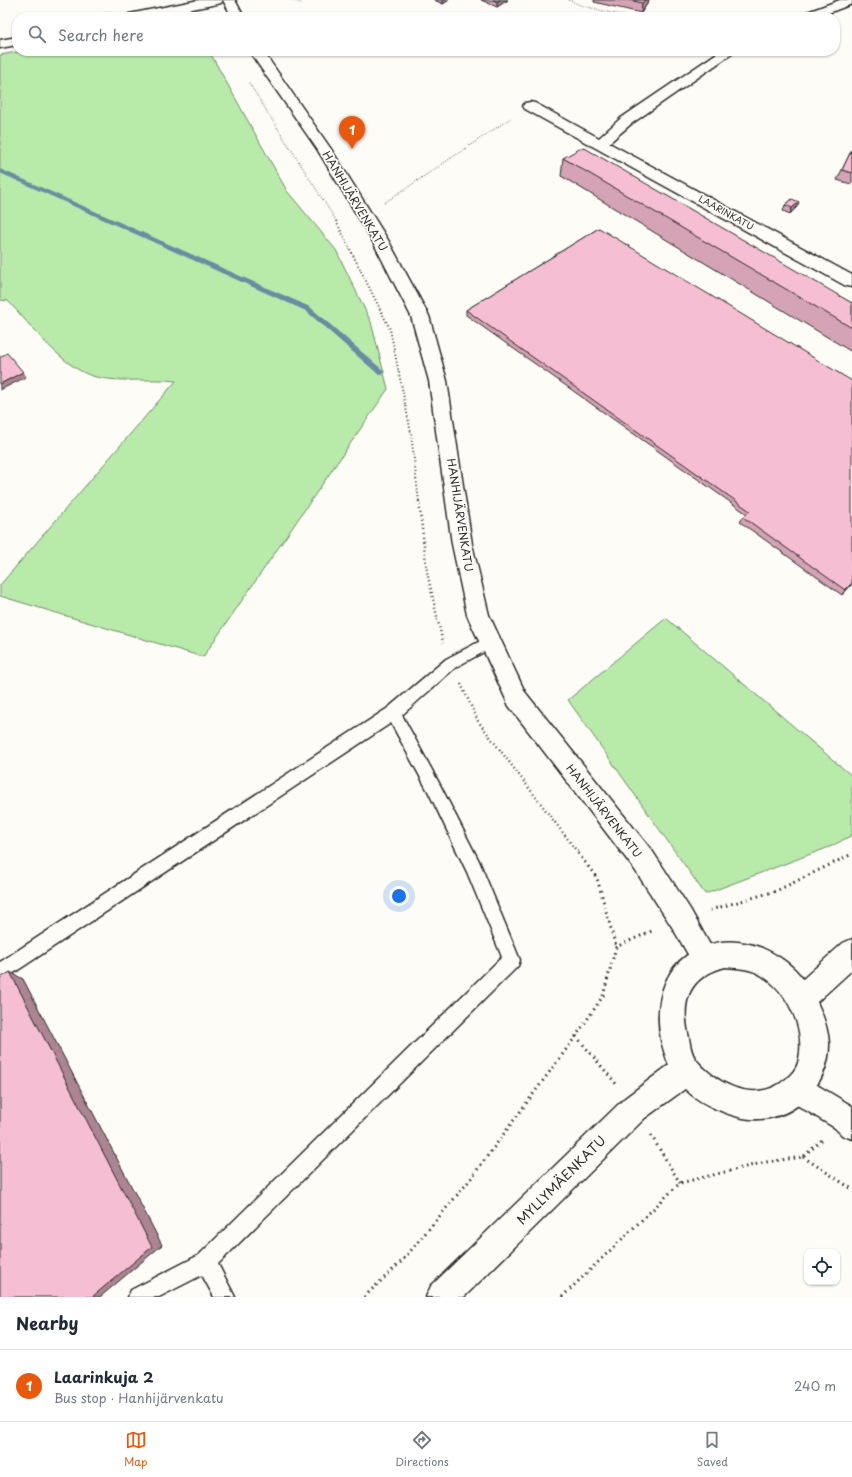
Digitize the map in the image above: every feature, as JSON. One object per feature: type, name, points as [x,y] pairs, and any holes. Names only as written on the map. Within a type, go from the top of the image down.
[{"type":"street","points":[[158,12],[217,0]]},
{"type":"street","points":[[229,0],[235,12]]},
{"type":"street","points":[[820,12],[851,0]]},
{"type":"street","points":[[0,44],[12,42]]},
{"type":"street","name":"HANHIJÄRVENKATU","points":[[259,56],[324,149],[380,240],[420,316],[438,381],[448,440],[462,544],[478,615],[517,699],[644,861],[681,918],[705,959]]},
{"type":"street","points":[[601,144],[626,121],[722,56]]},
{"type":"street","name":"LAARINKATU","points":[[530,106],[852,282]]},
{"type":"street","points":[[802,998],[852,952]]},
{"type":"street","points":[[725,954],[746,956],[767,964],[786,979],[802,998],[810,1017],[814,1037],[814,1057],[808,1074],[797,1089],[778,1102],[756,1106],[732,1102],[710,1091],[686,1070],[671,1028],[671,1006],[677,986],[689,970],[705,959],[725,954]]},
{"type":"street","name":"MYLLYMÄENKATU","points":[[442,1297],[635,1108],[686,1070]]},
{"type":"street","points":[[797,1089],[848,1122]]},
{"type":"lane","points":[[0,972],[393,713],[451,663],[490,642]]},
{"type":"lane","points":[[138,1297],[206,1262],[512,960],[474,867],[434,788],[393,713]]},
{"type":"lane","points":[[206,1262],[225,1297]]},
{"type":"path","points":[[291,0],[301,3]]},
{"type":"path","points":[[569,0],[580,5],[608,12]]},
{"type":"path","points":[[246,77],[341,229],[390,329],[411,433],[427,572],[445,650],[478,720],[597,878],[616,947],[603,996],[572,1042],[469,1182],[402,1261],[364,1297]]},
{"type":"path","points":[[365,216],[530,106]]},
{"type":"path","points":[[616,947],[681,918],[776,890],[852,854]]},
{"type":"path","points":[[562,1297],[680,1183],[766,1162],[803,1157],[848,1122]]},
{"type":"path","points":[[803,1157],[852,1189]]},
{"type":"green space","points":[[12,53],[12,56],[212,56],[287,191],[336,250],[371,322],[388,389],[203,657],[0,596],[0,585],[176,381],[116,380],[96,377],[84,373],[60,356],[48,345],[8,301],[0,300],[0,55]]},
{"type":"green space","points":[[666,618],[852,776],[852,835],[832,846],[705,894],[568,700]]},
{"type":"building","points":[[630,0],[645,0],[642,3]]},
{"type":"building","points":[[583,147],[852,303],[852,328],[563,158]]},
{"type":"building","points":[[852,149],[852,173],[842,170]]},
{"type":"building","points":[[792,199],[799,202],[792,208],[785,205]]},
{"type":"building","points":[[599,228],[852,381],[852,583],[845,590],[743,517],[750,511],[466,310]]},
{"type":"building","points":[[7,353],[23,372],[0,384],[0,357]]},
{"type":"building","points":[[10,972],[152,1247],[92,1297],[0,1297],[0,978]]},
{"type":"waterway","points":[[0,171],[308,309],[381,372]]},
{"type":"place","name":"Laarinkuja 2","points":[[352,149]]}]
